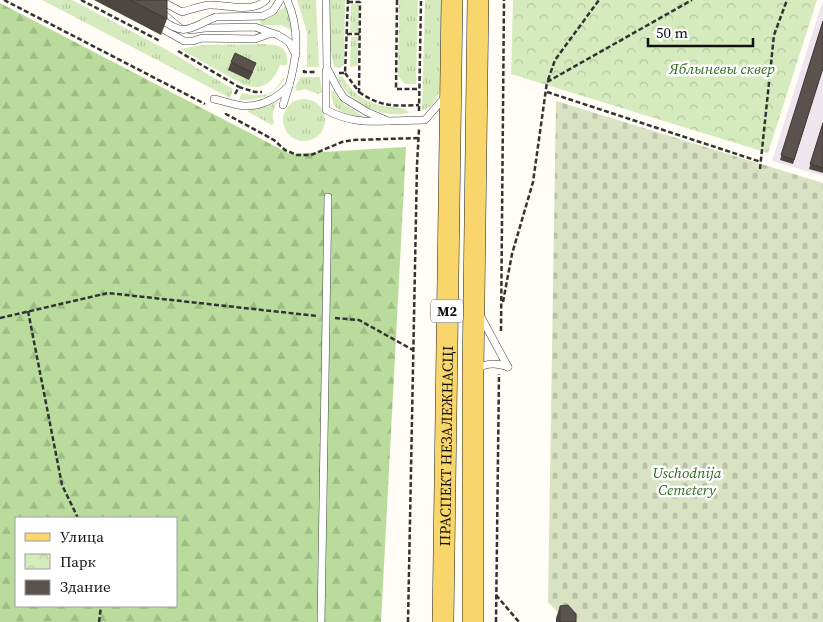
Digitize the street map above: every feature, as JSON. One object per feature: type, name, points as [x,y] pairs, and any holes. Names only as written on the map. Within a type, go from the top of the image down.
[{"type":"main road","name":"ПРАСПЕКТ НЕЗАЛЕЖНАСЦІ","points":[[443,622],[452,0]]},
{"type":"main road","name":"ПРАСПЕКТ НЕЗАЛЕЖНАСЦІ","points":[[472,622],[473,303],[478,0]]},
{"type":"lane","points":[[163,2],[182,12],[208,5],[243,7],[261,5],[266,0]]},
{"type":"lane","points":[[280,0],[273,11],[263,16],[216,17],[194,27],[180,30],[173,28],[161,15],[178,27],[189,30],[255,27],[278,35],[289,42],[296,55]]},
{"type":"lane","points":[[283,105],[296,55],[294,15],[287,0]]},
{"type":"lane","points":[[326,0],[326,110],[352,121],[425,120],[442,102],[451,84]]},
{"type":"lane","points":[[161,28],[184,41],[202,38],[255,39],[272,33]]},
{"type":"lane","points":[[326,68],[344,98],[367,112],[388,121]]},
{"type":"lane","points":[[214,99],[245,106],[264,102],[279,96],[290,84]]},
{"type":"lane","points":[[322,622],[328,197]]},
{"type":"lane","points":[[473,303],[508,367],[499,364],[488,364],[479,367],[473,374]]},
{"type":"path","points":[[4,0],[208,105]]},
{"type":"path","points":[[81,0],[163,42]]},
{"type":"path","points":[[397,0],[396,88],[420,89]]},
{"type":"path","points":[[408,622],[421,0]]},
{"type":"path","points":[[499,352],[502,311],[504,0]]},
{"type":"path","points":[[502,311],[512,254],[533,182],[547,82],[555,60],[599,0]]},
{"type":"path","points":[[547,82],[692,0]]},
{"type":"path","points":[[760,169],[774,35],[788,0]]},
{"type":"path","points":[[348,2],[360,1],[360,92]]},
{"type":"path","points":[[347,34],[360,34]]},
{"type":"path","points":[[171,47],[239,87],[255,92],[264,91]]},
{"type":"path","points":[[293,71],[304,72]]},
{"type":"path","points":[[345,73],[360,92],[376,103],[394,106],[419,105]]},
{"type":"path","points":[[239,87],[226,114],[274,140],[285,150],[297,155],[311,154],[342,142],[354,140],[418,138]]},
{"type":"path","points":[[547,92],[761,162]]},
{"type":"path","points":[[0,318],[108,293],[359,320],[414,350]]},
{"type":"path","points":[[28,311],[62,485],[78,517]]},
{"type":"path","points":[[496,622],[499,364]]},
{"type":"path","points":[[496,595],[519,622]]},
{"type":"path","points":[[99,622],[101,607]]},
{"type":"shaded area","points":[[823,0],[823,176],[772,161]]},
{"type":"green space","points":[[42,0],[72,0],[167,50],[233,89],[230,98]]},
{"type":"green space","points":[[297,0],[316,0],[319,67],[307,67],[307,32]]},
{"type":"green space","points":[[330,0],[345,0],[344,65],[340,68],[334,67],[330,45]]},
{"type":"green space","points":[[399,0],[418,0],[416,84],[405,84],[398,76]]},
{"type":"green space","points":[[425,0],[442,0],[440,91],[432,105],[422,111]]},
{"type":"green space","name":"Яблыневы сквер","points":[[513,0],[817,0],[768,153],[511,74]]},
{"type":"green space","points":[[0,3],[290,154],[406,147],[381,622],[0,622]]},
{"type":"green space","points":[[351,4],[359,4],[358,33],[350,32]]},
{"type":"green space","points":[[286,6],[293,31],[281,25],[261,25],[260,20],[269,18]]},
{"type":"green space","points":[[351,37],[358,37],[358,65],[351,67],[350,64]]},
{"type":"green space","points":[[264,44],[282,48],[286,54],[287,65],[280,65],[274,77],[261,87],[242,84],[180,49],[203,45]]},
{"type":"green space","points":[[342,76],[355,92],[369,102],[405,109],[409,113],[387,114],[367,107],[357,101],[342,86],[337,77]]},
{"type":"green space","points":[[301,77],[320,77],[322,92],[318,94],[305,89],[297,91],[295,87]]},
{"type":"green space","points":[[283,78],[285,78],[276,89],[271,93],[265,96],[253,100],[239,100],[242,93],[261,95],[270,93],[279,85]]},
{"type":"green space","points":[[333,91],[344,104],[364,117],[352,116],[339,111],[333,102],[331,92]]},
{"type":"green space","points":[[304,99],[319,105],[325,120],[319,135],[304,141],[289,135],[283,120],[289,105]]},
{"type":"green space","name":"Uschodnija Cemetery","points":[[556,101],[823,183],[823,622],[567,622],[548,602]]},
{"type":"green space","points":[[276,103],[272,125],[248,112],[248,110]]},
{"type":"building","points":[[130,0],[167,0],[167,19]]},
{"type":"building","points":[[823,21],[823,68],[794,160],[781,155]]},
{"type":"building","points":[[235,53],[256,63],[252,72],[231,62]]},
{"type":"building","points":[[823,123],[823,168],[810,164]]},
{"type":"building","points":[[568,605],[576,614],[576,622],[560,622],[560,606]]}]
